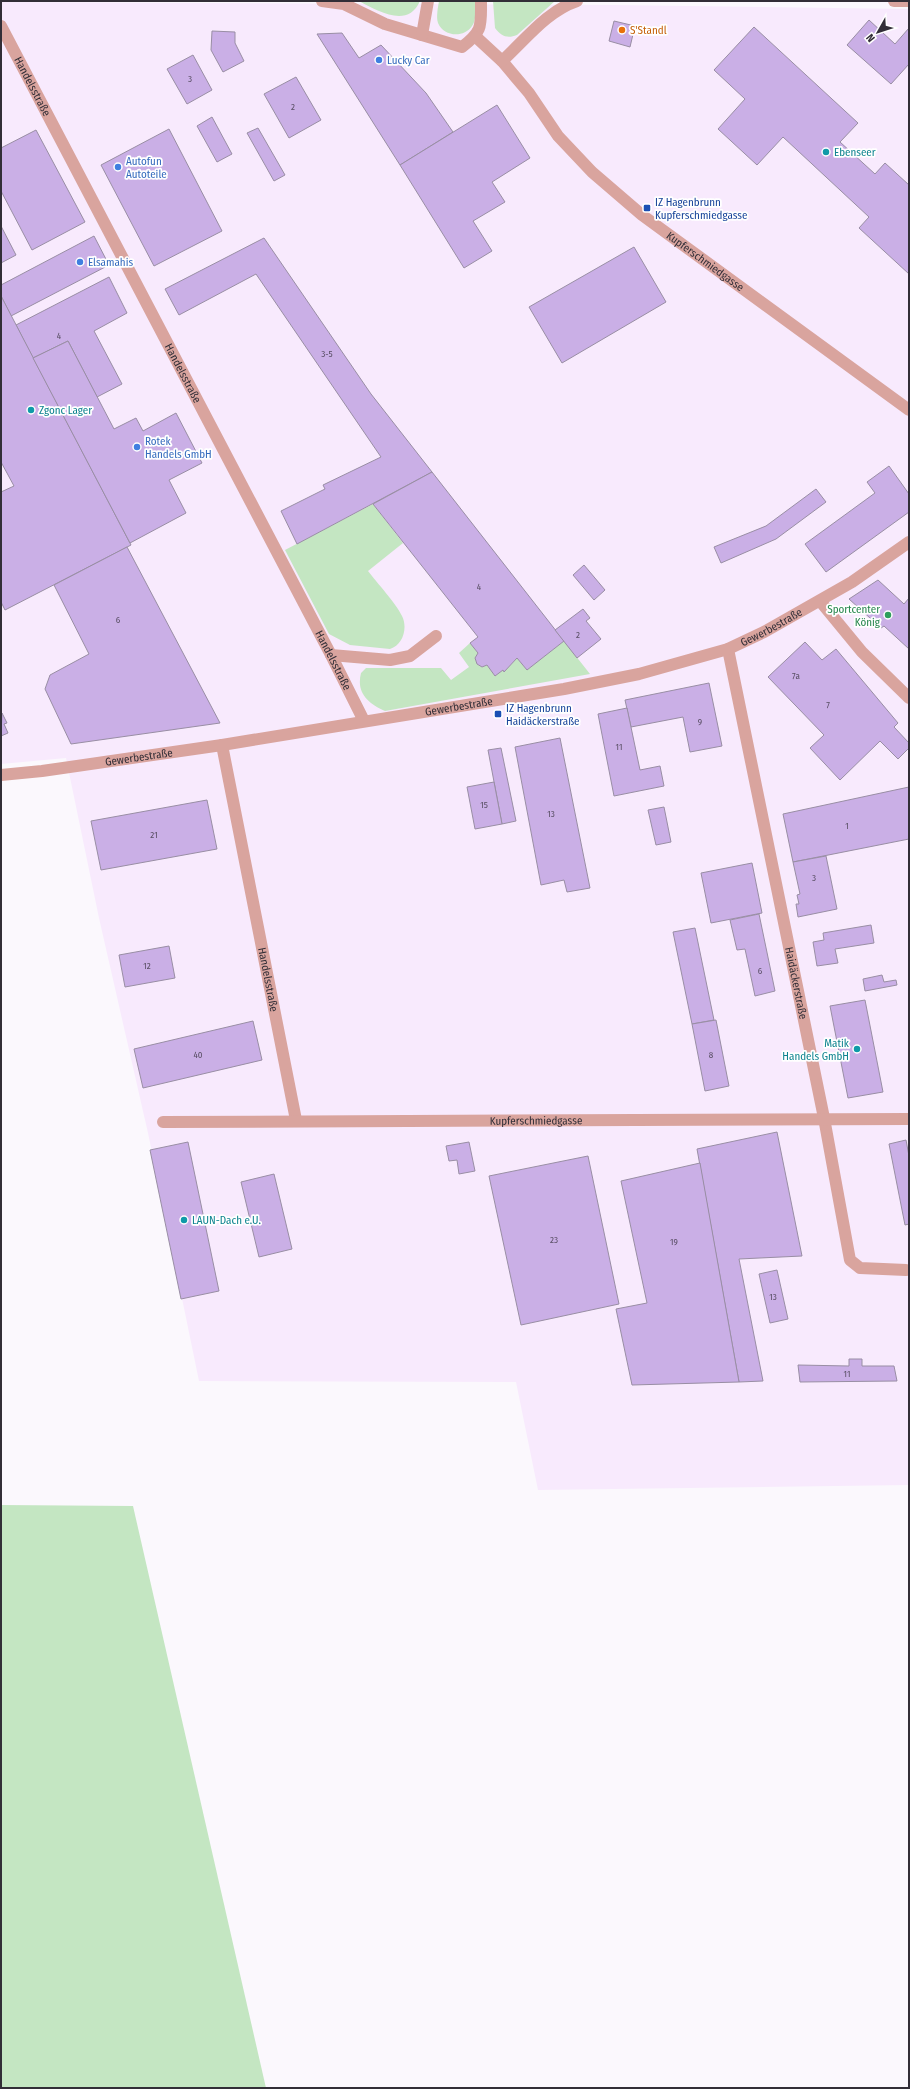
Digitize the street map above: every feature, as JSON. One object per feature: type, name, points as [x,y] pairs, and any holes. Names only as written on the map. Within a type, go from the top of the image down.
[{"type":"street","points":[[322,1],[344,4],[385,24],[422,36],[462,46],[476,37],[481,23],[481,1]]},
{"type":"street","points":[[422,36],[428,1]]},
{"type":"street","points":[[502,60],[552,14],[565,5],[577,1]]},
{"type":"street","points":[[894,1],[909,1]]},
{"type":"street","name":"Handelsstraße","points":[[1,26],[331,655],[364,721]]},
{"type":"street","name":"Kupferschmiedgasse","points":[[476,37],[502,60],[529,93],[558,136],[592,172],[642,216],[909,410]]},
{"type":"street","name":"Gewerbestraße","points":[[1,775],[42,771],[222,745],[540,693],[632,676],[728,649],[764,632],[858,578],[909,542]]},
{"type":"street","points":[[820,601],[862,652],[909,698]]},
{"type":"street","points":[[331,655],[390,660],[410,656],[436,636]]},
{"type":"street","name":"Haidäckerstraße","points":[[728,649],[824,1118],[850,1260],[860,1268],[906,1270]]},
{"type":"street","name":"Handelsstraße","points":[[222,745],[296,1120]]},
{"type":"street","name":"Kupferschmiedgasse","points":[[163,1122],[296,1120],[710,1121],[824,1118],[909,1119]]},
{"type":"shaded area","points":[[1,2],[613,5],[909,9],[909,1485],[538,1490],[516,1382],[199,1381],[148,1133],[99,918],[66,758],[1,764]]},
{"type":"green space","points":[[359,1],[420,1],[415,9],[408,14],[400,16],[383,13]]},
{"type":"green space","points":[[439,1],[475,1],[475,17],[472,26],[464,33],[459,34],[449,33],[441,28],[437,21]]},
{"type":"green space","points":[[493,1],[555,1],[517,35],[507,37],[502,35],[495,28]]},
{"type":"green space","points":[[373,504],[403,543],[368,571],[395,605],[404,621],[404,631],[401,640],[390,649],[350,645],[329,634],[285,550]]},
{"type":"green space","points":[[564,641],[590,674],[385,711],[369,701],[362,692],[360,686],[361,673],[366,668],[441,668],[451,680],[469,667],[459,653],[470,643],[478,653],[475,658],[477,664],[482,667],[487,665],[495,676],[503,670],[504,672],[517,658],[527,670]]},
{"type":"green space","points":[[1,1505],[133,1506],[266,2088],[1,2088]]},
{"type":"building","points":[[869,20],[895,44],[909,28],[909,64],[891,84],[847,45]]},
{"type":"building","points":[[614,21],[635,26],[630,47],[609,41]]},
{"type":"building","name":"Ebenseer","points":[[754,27],[858,123],[840,142],[875,174],[885,163],[909,185],[909,274],[859,228],[869,217],[783,137],[757,165],[718,129],[745,99],[714,70]]},
{"type":"building","points":[[212,31],[235,32],[235,43],[244,61],[223,72],[211,50]]},
{"type":"building","points":[[342,33],[359,58],[381,45],[426,93],[453,132],[400,165],[317,34]]},
{"type":"building","points":[[193,55],[212,90],[187,104],[167,69]]},
{"type":"building","points":[[296,77],[321,120],[289,138],[264,94]]},
{"type":"building","points":[[497,105],[530,158],[492,182],[505,202],[473,221],[492,251],[464,268],[400,165]]},
{"type":"building","points":[[212,117],[232,154],[217,162],[197,126]]},
{"type":"building","points":[[258,128],[285,175],[274,181],[247,133]]},
{"type":"building","points":[[169,129],[222,231],[154,266],[101,165]]},
{"type":"building","points":[[36,130],[85,222],[32,250],[1,191],[1,148]]},
{"type":"building","points":[[1,226],[16,255],[1,263]]},
{"type":"building","points":[[94,236],[109,265],[11,316],[1,296],[1,285]]},
{"type":"building","points":[[264,238],[371,394],[432,472],[297,544],[281,511],[325,489],[323,485],[381,457],[256,274],[179,315],[165,289]]},
{"type":"building","points":[[634,247],[666,302],[562,363],[529,307]]},
{"type":"building","points":[[109,277],[127,313],[94,331],[122,384],[97,397],[68,341],[33,358],[16,325]]},
{"type":"building","name":"Zgonc Lager","points":[[1,296],[131,545],[5,610],[1,602],[1,492],[14,486],[1,462]]},
{"type":"building","name":"Rotek Handels GmbH","points":[[68,341],[114,429],[136,418],[143,431],[176,413],[202,463],[169,480],[186,513],[130,543],[33,358]]},
{"type":"building","points":[[889,466],[909,494],[909,512],[826,572],[805,544],[875,493],[867,482]]},
{"type":"building","points":[[432,472],[564,641],[527,670],[517,658],[504,672],[503,670],[495,676],[487,665],[482,667],[477,664],[475,658],[478,653],[470,643],[478,637],[373,504]]},
{"type":"building","points":[[816,489],[826,502],[776,539],[721,563],[714,547],[766,526]]},
{"type":"building","points":[[127,547],[220,723],[71,744],[45,689],[50,675],[89,654],[54,585]]},
{"type":"building","points":[[584,565],[605,590],[594,600],[573,575]]},
{"type":"building","name":"Sportcenter König","points":[[878,580],[904,604],[909,598],[909,649],[884,626],[881,628],[849,599]]},
{"type":"building","points":[[583,609],[590,618],[586,621],[601,639],[577,658],[555,630]]},
{"type":"building","points":[[805,642],[822,660],[836,649],[898,723],[894,727],[909,743],[909,748],[898,759],[880,741],[840,780],[810,748],[824,735],[768,677]]},
{"type":"building","points":[[709,683],[722,746],[690,752],[683,717],[631,727],[625,700]]},
{"type":"building","points":[[627,708],[640,770],[660,766],[664,786],[614,796],[598,714]]},
{"type":"building","points":[[2,713],[7,723],[4,724],[8,733],[1,736]]},
{"type":"building","points":[[560,738],[590,888],[567,892],[564,880],[541,885],[515,747]]},
{"type":"building","points":[[501,748],[516,821],[502,824],[488,750]]},
{"type":"building","points":[[494,782],[502,824],[475,829],[467,787]]},
{"type":"building","points":[[909,787],[909,839],[793,862],[783,814]]},
{"type":"building","points":[[207,800],[217,849],[101,870],[91,821]]},
{"type":"building","points":[[664,807],[671,842],[656,845],[648,810]]},
{"type":"building","points":[[826,856],[837,909],[798,917],[796,904],[799,904],[797,895],[800,894],[793,862]]},
{"type":"building","points":[[752,863],[762,913],[711,923],[701,873]]},
{"type":"building","points":[[759,914],[775,991],[755,996],[745,949],[737,950],[730,920]]},
{"type":"building","points":[[871,925],[874,943],[835,949],[838,963],[817,966],[813,942],[824,940],[823,933]]},
{"type":"building","points":[[695,928],[714,1020],[692,1024],[673,932]]},
{"type":"building","points":[[169,946],[175,978],[125,987],[119,955]]},
{"type":"building","points":[[882,975],[884,982],[896,980],[897,985],[865,991],[863,979]]},
{"type":"building","name":"Matik Handels GmbH","points":[[865,1000],[883,1092],[848,1098],[830,1006]]},
{"type":"building","points":[[716,1020],[729,1086],[705,1091],[692,1024]]},
{"type":"building","points":[[253,1021],[262,1060],[143,1088],[134,1049]]},
{"type":"building","points":[[777,1132],[802,1256],[739,1259],[763,1381],[739,1382],[697,1149]]},
{"type":"building","points":[[906,1140],[909,1156],[909,1224],[905,1225],[889,1144]]},
{"type":"building","name":"LAUN-Dach e.U.","points":[[188,1142],[219,1291],[181,1299],[150,1150]]},
{"type":"building","points":[[469,1142],[475,1171],[459,1174],[457,1160],[449,1161],[446,1146]]},
{"type":"building","points":[[588,1156],[619,1304],[521,1325],[489,1176]]},
{"type":"building","points":[[700,1163],[739,1382],[632,1385],[616,1309],[647,1303],[621,1181]]},
{"type":"building","points":[[274,1174],[292,1249],[259,1257],[241,1182]]},
{"type":"building","points":[[777,1270],[788,1319],[770,1323],[759,1274]]},
{"type":"building","points":[[849,1359],[862,1359],[862,1366],[894,1366],[897,1381],[800,1382],[798,1365],[849,1366]]},
{"type":"place","name":"S'Standl","points":[[622,30]]},
{"type":"place","name":"Lucky Car","points":[[379,60]]},
{"type":"place","name":"Ebenseer","points":[[826,152]]},
{"type":"place","name":"Autofun Autoteile","points":[[118,167]]},
{"type":"place","name":"IZ Hagenbrunn Kupferschmiedgasse","points":[[647,208]]},
{"type":"place","name":"Elsamahis","points":[[80,262]]},
{"type":"place","name":"Zgonc Lager","points":[[31,410]]},
{"type":"place","name":"Rotek Handels GmbH","points":[[137,447]]},
{"type":"place","name":"Sportcenter König","points":[[888,615]]},
{"type":"place","name":"IZ Hagenbrunn Haidäckerstraße","points":[[498,714]]},
{"type":"place","name":"Matik Handels GmbH","points":[[857,1049]]},
{"type":"place","name":"LAUN-Dach e.U.","points":[[184,1220]]}]
